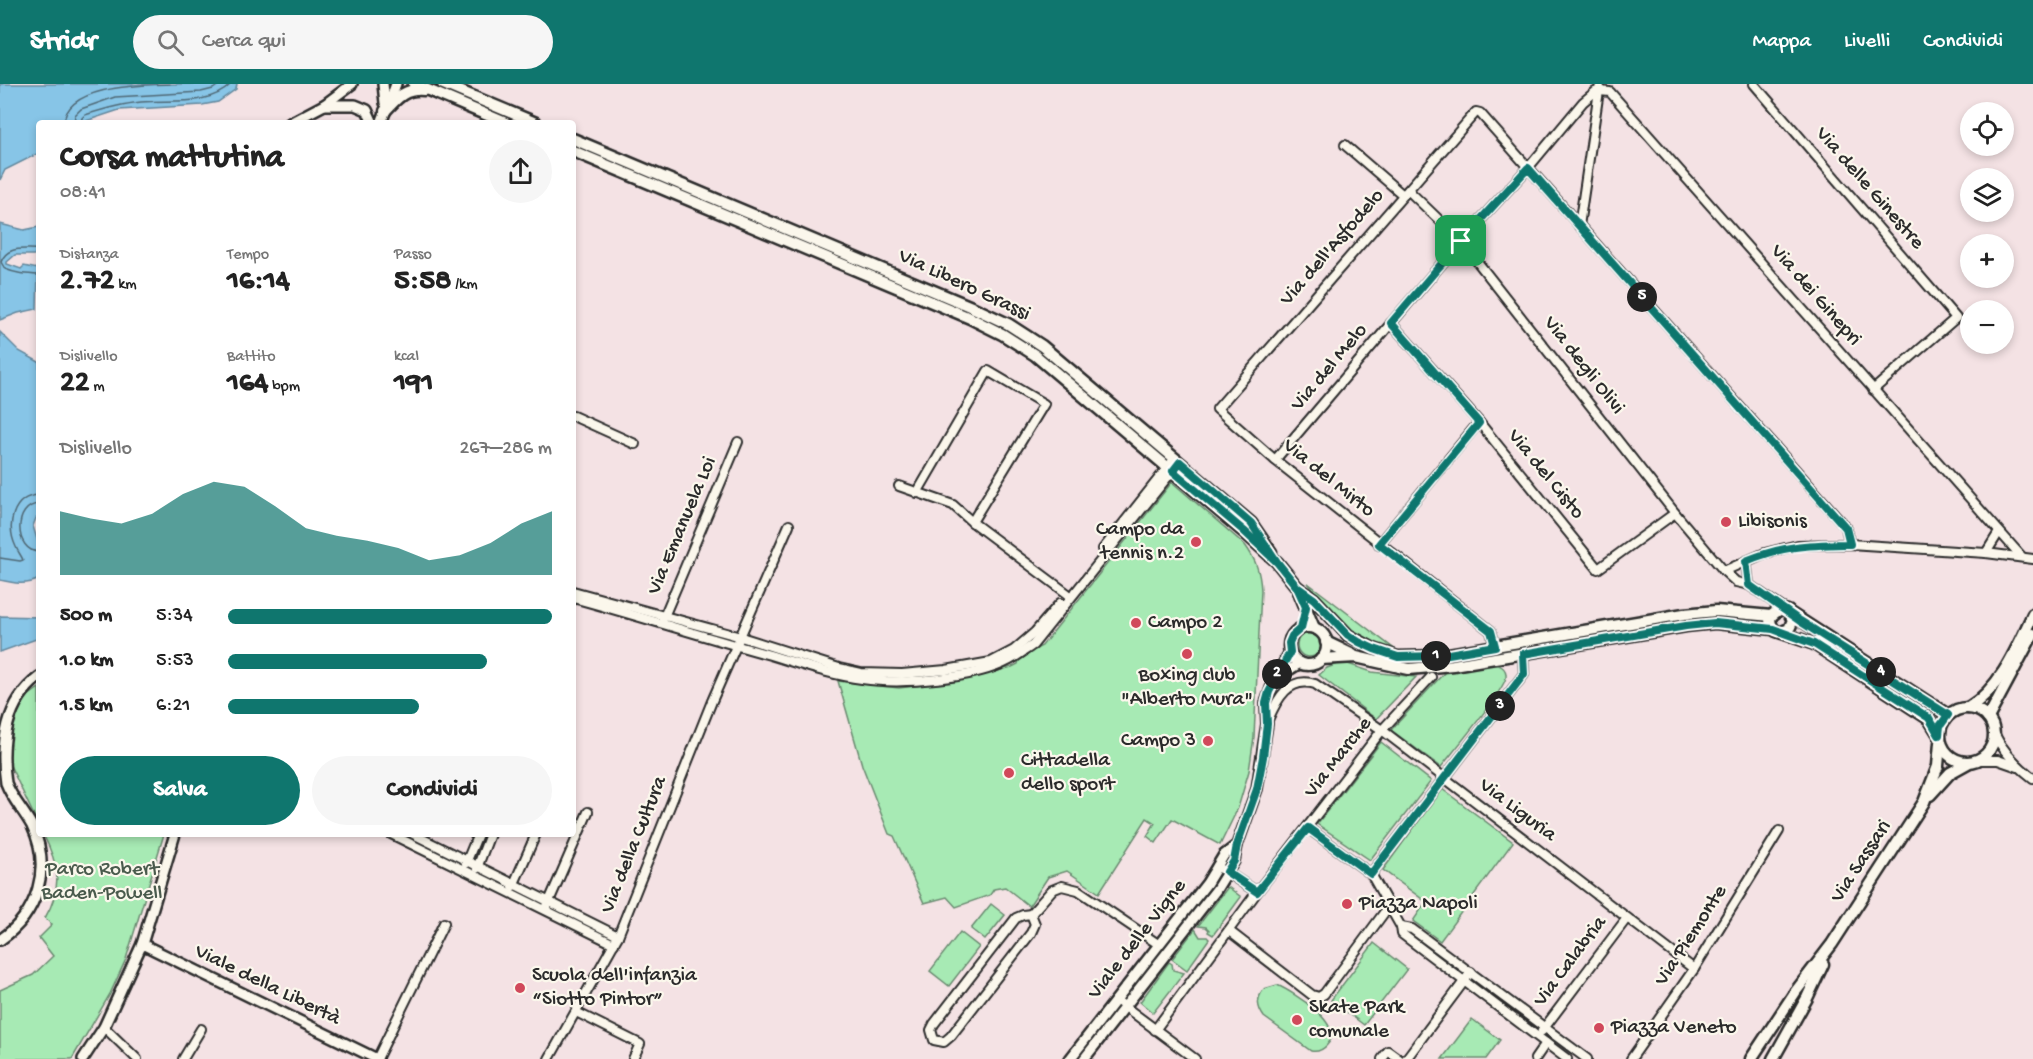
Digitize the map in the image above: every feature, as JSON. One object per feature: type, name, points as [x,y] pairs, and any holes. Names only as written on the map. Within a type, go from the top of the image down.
[{"type":"main road","points":[[414,84],[499,120]]},
{"type":"main road","points":[[443,84],[529,120]]},
{"type":"main road","points":[[385,111],[400,94],[410,90],[427,90]]},
{"type":"main road","name":"Via Libero Grassi","points":[[576,140],[1008,324],[1042,346],[1174,465]]},
{"type":"main road","name":"Via Libero Grassi","points":[[576,152],[1002,334],[1035,355],[1251,523],[1297,587]]},
{"type":"main road","points":[[1297,587],[1314,599],[1348,635],[1374,649],[1398,657]]},
{"type":"main road","points":[[1297,587],[1314,628]]},
{"type":"main road","points":[[1301,628],[1306,607]]},
{"type":"main road","points":[[1321,659],[1326,642],[1322,633],[1314,628],[1301,628],[1294,633],[1290,639],[1290,652],[1300,663],[1356,657],[1409,669],[1523,654],[1642,627],[1684,614],[1716,611],[1780,612],[1948,715]]},
{"type":"main road","points":[[1378,661],[1398,657],[1437,656],[1642,627],[1715,623],[1778,630],[1789,629],[1793,623],[1780,612]]},
{"type":"main road","points":[[1780,612],[1770,623],[1778,630],[1814,644],[1929,718],[1940,739],[1951,757],[1959,761],[1973,761],[1985,755],[1991,748],[1994,733],[1989,718],[1982,712],[1968,708],[1956,710],[1948,715],[1940,726],[1940,739]]},
{"type":"main road","points":[[1968,708],[1982,696],[2008,666],[2033,614]]},
{"type":"main road","points":[[1989,718],[2033,634]]},
{"type":"main road","points":[[1326,642],[1356,657]]},
{"type":"main road","name":"Via Sassari","points":[[1924,802],[1938,766],[1940,739]]},
{"type":"main road","name":"Via Sassari","points":[[1751,1059],[1796,991],[1832,944],[1924,802],[1950,773],[1973,761]]},
{"type":"main road","name":"Via Sassari","points":[[1773,1059],[1807,998],[1832,944]]},
{"type":"street","points":[[296,120],[324,105],[352,84]]},
{"type":"street","points":[[383,84],[385,111]]},
{"type":"street","points":[[382,120],[396,84]]},
{"type":"street","name":"Via delle Ginestre","points":[[1754,84],[1956,318],[1873,390]]},
{"type":"street","points":[[1579,226],[1600,88]]},
{"type":"street","name":"Via del Melo","points":[[1275,460],[1461,241],[1528,168],[1583,102],[1600,88]]},
{"type":"street","name":"Via dei Ginepri","points":[[1600,88],[1610,92],[2022,557]]},
{"type":"street","points":[[324,105],[355,105],[367,110],[372,120]]},
{"type":"street","name":"Via dell'Asfodelo","points":[[1217,409],[1476,112],[1480,113],[1528,168]]},
{"type":"street","name":"Via degli Olivi","points":[[1345,145],[1406,193],[1461,241],[1675,513],[1724,571]]},
{"type":"street","points":[[1528,168],[1846,528],[1850,544]]},
{"type":"street","name":"Via del Cisto","points":[[1391,323],[1479,423],[1598,569],[1675,513]]},
{"type":"street","points":[[917,494],[988,371],[1044,404],[972,522]]},
{"type":"street","name":"Via del Mirto","points":[[1217,409],[1275,460],[1491,631],[1495,646]]},
{"type":"street","points":[[576,417],[636,444]]},
{"type":"street","points":[[1379,544],[1479,423]]},
{"type":"street","name":"Via Emanuela Loi","points":[[663,620],[738,442]]},
{"type":"street","points":[[576,592],[737,646],[863,680],[907,677],[991,662],[1014,650],[1045,624],[1174,465]]},
{"type":"street","points":[[898,486],[953,504],[972,522],[1068,594]]},
{"type":"street","name":"Via della Cultura","points":[[549,1059],[618,936],[712,701],[789,525]]},
{"type":"street","points":[[1986,553],[1999,532]]},
{"type":"street","points":[[1780,612],[1767,597],[1749,585],[1736,582],[1724,571],[1765,553],[1798,545],[1850,544],[1986,553],[2033,559]]},
{"type":"street","points":[[1746,561],[1749,585]]},
{"type":"street","points":[[1045,624],[1093,566]]},
{"type":"street","points":[[576,599],[741,638],[861,673],[907,677]]},
{"type":"street","name":"Viale delle Vigne","points":[[1084,1059],[1216,890],[1234,861],[1237,845],[1257,789],[1267,724],[1266,703],[1274,680],[1290,652]]},
{"type":"street","points":[[1371,874],[1524,674],[1523,654]]},
{"type":"street","points":[[1274,680],[1300,663]]},
{"type":"street","name":"Via Marche","points":[[1155,1030],[1257,892],[1382,730],[1431,677]]},
{"type":"street","points":[[0,940],[18,925],[30,909],[41,874],[38,842],[7,785],[0,754],[2,733],[13,705],[25,689],[36,680]]},
{"type":"street","name":"Via Liguria","points":[[1267,724],[1283,692],[1294,684],[1306,681],[1315,684],[1382,730],[1694,969]]},
{"type":"street","points":[[1994,733],[2004,751],[2033,778]]},
{"type":"street","points":[[1973,761],[1998,760],[2020,768]]},
{"type":"street","points":[[545,910],[588,812]]},
{"type":"street","points":[[1308,828],[1371,874],[1406,938],[1567,1059]]},
{"type":"street","name":"Via Piemonte","points":[[1631,1059],[1694,969],[1779,831]]},
{"type":"street","points":[[84,1059],[104,1027],[142,944],[174,837]]},
{"type":"street","points":[[397,837],[614,944]]},
{"type":"street","points":[[419,837],[618,936]]},
{"type":"street","points":[[463,870],[477,837]]},
{"type":"street","points":[[474,875],[489,837]]},
{"type":"street","points":[[510,892],[535,837]]},
{"type":"street","name":"Viale delle Vigne","points":[[1070,1059],[1207,883],[1224,855],[1237,845]]},
{"type":"street","points":[[1217,866],[1257,892]]},
{"type":"street","points":[[1031,914],[1035,924],[1024,942],[951,1036],[944,1042],[934,1040],[931,1030],[934,1024],[1016,918],[1031,914],[1052,890],[1062,886],[1078,890],[1158,944]]},
{"type":"street","points":[[1229,931],[1312,995],[1319,997],[1324,994],[1389,906]]},
{"type":"street","name":"Via Calabria","points":[[1538,1037],[1627,918]]},
{"type":"street","points":[[377,1059],[444,923]]},
{"type":"street","points":[[1401,927],[1412,929],[1587,1059]]},
{"type":"street","name":"Viale della Libertà","points":[[142,944],[377,1059]]},
{"type":"street","points":[[1406,1059],[1471,972]]},
{"type":"street","points":[[1116,1000],[1195,1059]]},
{"type":"street","points":[[576,1012],[640,1044],[633,1059]]},
{"type":"street","points":[[104,1027],[137,1059]]},
{"type":"street","points":[[183,1059],[201,1029]]},
{"type":"street","points":[[1535,1059],[1546,1043]]},
{"type":"street","points":[[1382,1059],[1388,1051],[1400,1059]]},
{"type":"green space","points":[[1172,482],[1245,545],[1255,561],[1261,590],[1254,737],[1249,771],[1238,808],[1220,845],[1172,819],[1156,843],[1147,836],[1155,823],[1147,818],[1099,893],[1067,871],[1048,877],[1029,906],[1005,887],[994,889],[990,895],[956,907],[947,897],[924,903],[894,836],[889,834],[862,765],[838,681],[899,688],[962,680],[1018,664],[1020,657],[1042,646]]},
{"type":"green space","points":[[1308,583],[1393,648],[1367,640],[1344,625]]},
{"type":"green space","points":[[1309,633],[1318,636],[1321,645],[1318,654],[1309,657],[1300,654],[1297,645],[1300,636]]},
{"type":"green space","points":[[1338,664],[1348,664],[1372,672],[1416,677],[1376,719],[1319,675],[1327,668]]},
{"type":"green space","points":[[1491,664],[1504,668],[1506,677],[1503,684],[1441,767],[1391,730],[1445,672]]},
{"type":"green space","name":"Parco Robert Baden-Powell","points":[[36,690],[36,820],[9,763],[9,738],[13,719],[24,699]]},
{"type":"green space","points":[[1381,742],[1431,781],[1370,860],[1317,824]]},
{"type":"green space","points":[[1442,789],[1513,842],[1440,941],[1413,921],[1426,902],[1383,870]]},
{"type":"green space","points":[[44,837],[163,837],[126,959],[110,994],[72,1059],[0,1059],[0,990],[33,975],[53,956],[39,938],[52,925],[45,918],[55,896],[57,876],[53,856]]},
{"type":"green space","points":[[1228,887],[1241,897],[1213,935],[1206,927],[1198,926]]},
{"type":"green space","points":[[991,904],[1005,915],[985,940],[971,929]]},
{"type":"green space","points":[[1195,929],[1200,937],[1209,939],[1187,970],[1172,959]]},
{"type":"green space","points":[[960,932],[979,947],[949,986],[930,971]]},
{"type":"green space","points":[[1374,943],[1407,969],[1364,1025],[1331,1000]]},
{"type":"green space","points":[[1169,962],[1173,970],[1184,973],[1153,1013],[1140,1002]]},
{"type":"green space","name":"Skate Park comunale","points":[[1277,985],[1305,1002],[1324,1019],[1330,1028],[1331,1037],[1323,1049],[1311,1051],[1264,1017],[1259,1006],[1260,996],[1264,989]]},
{"type":"green space","points":[[1472,1019],[1500,1040],[1486,1059],[1442,1059]]},
{"type":"water","points":[[0,84],[237,84],[236,89],[218,102],[202,105],[119,110],[89,120],[36,120],[36,154],[5,170],[0,180]]},
{"type":"water","points":[[0,224],[24,230],[36,228],[36,255],[15,255],[7,264],[21,269],[24,266],[36,269],[36,309],[0,320]]},
{"type":"water","points":[[0,332],[19,351],[36,360],[36,518],[33,526],[36,536],[36,580],[15,583],[0,580]]},
{"type":"water","points":[[0,616],[36,617],[36,639],[0,652]]},
{"type":"place","name":"Libisonis","points":[[1726,522]]},
{"type":"place","name":"Campo da tennis n.2","points":[[1196,542]]},
{"type":"place","name":"Campo 2","points":[[1136,623]]},
{"type":"place","name":"Boxing club \"Alberto Mura\"","points":[[1187,654]]},
{"type":"place","name":"Campo 3","points":[[1208,741]]},
{"type":"place","name":"Cittadella dello sport","points":[[1009,773]]},
{"type":"place","name":"Piazza Napoli","points":[[1347,904]]},
{"type":"place","name":"Scuola dell'infanzia “Siotto Pintor”","points":[[520,988]]},
{"type":"place","name":"Skate Park comunale","points":[[1297,1020]]},
{"type":"place","name":"Piazza Veneto","points":[[1599,1028]]},
{"type":"route","points":[[1461,241],[1391,323],[1479,423],[1379,544],[1491,631],[1495,646],[1437,656],[1398,657],[1359,642],[1348,635],[1314,599],[1297,587],[1277,562],[1244,531],[1173,471],[1180,462],[1251,523],[1297,587],[1306,607],[1301,628],[1292,636],[1289,643],[1290,652],[1269,692],[1266,703],[1267,724],[1263,757],[1257,789],[1237,845],[1234,861],[1227,872],[1257,892],[1308,828],[1371,874],[1524,674],[1523,654],[1643,632],[1715,623],[1773,629],[1814,644],[1929,718],[1939,735],[1940,726],[1948,715],[1800,621],[1749,585],[1746,561],[1765,553],[1798,545],[1850,544],[1846,528],[1528,168],[1461,241]]}]
